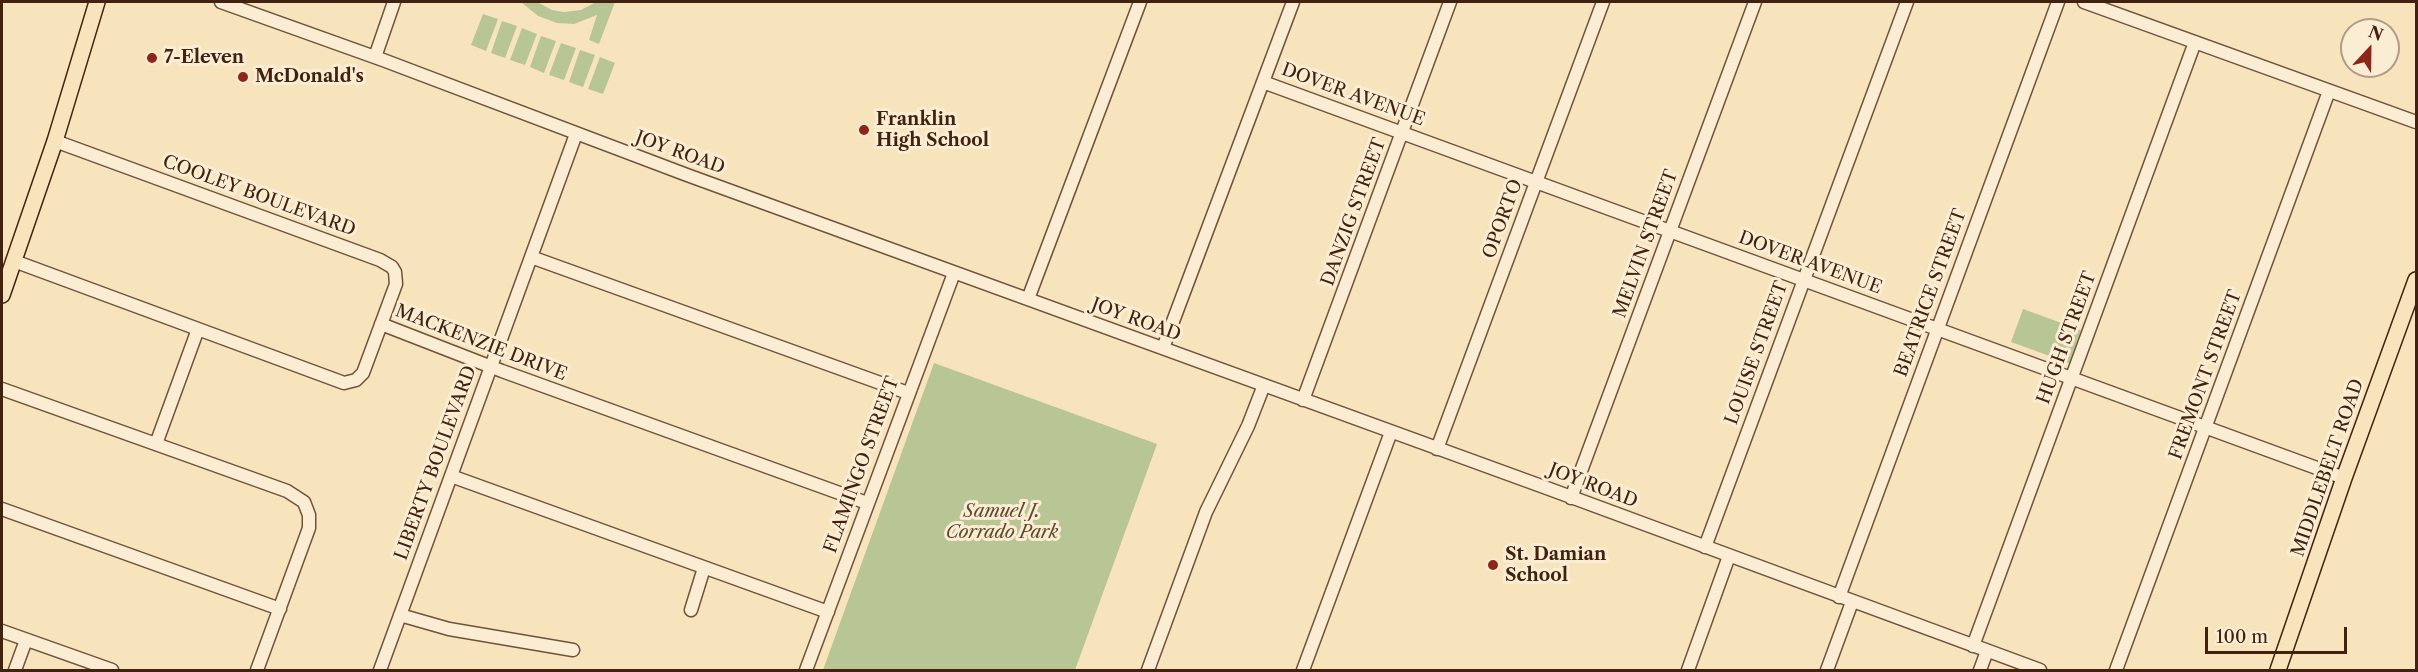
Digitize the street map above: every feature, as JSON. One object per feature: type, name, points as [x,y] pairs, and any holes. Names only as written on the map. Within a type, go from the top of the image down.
[{"type":"main road","points":[[2,295],[55,141],[97,2]]},
{"type":"main road","name":"MIDDLEBELT ROAD","points":[[2278,670],[2344,478],[2416,280]]},
{"type":"street","name":"JOY ROAD","points":[[221,2],[244,5],[576,134],[2040,670]]},
{"type":"street","points":[[375,57],[394,2]]},
{"type":"street","points":[[1028,299],[1140,2]]},
{"type":"street","points":[[1163,348],[1293,2]]},
{"type":"street","name":"DANZIG STREET","points":[[1303,400],[1450,2]]},
{"type":"street","name":"OPORTO","points":[[1437,449],[1603,2]]},
{"type":"street","name":"MELVIN STREET","points":[[1571,498],[1755,2]]},
{"type":"street","name":"LOUISE STREET","points":[[1705,547],[1906,2]]},
{"type":"street","name":"BEATRICE STREET","points":[[1839,597],[2058,2]]},
{"type":"street","points":[[2084,2],[2416,122]]},
{"type":"street","name":"HUGH STREET","points":[[1974,646],[2195,42]]},
{"type":"street","name":"DOVER AVENUE","points":[[1263,81],[2344,478]]},
{"type":"street","name":"FREMONT STREET","points":[[2116,670],[2329,91]]},
{"type":"street","name":"LIBERTY BOULEVARD","points":[[381,670],[576,134]]},
{"type":"street","name":"COOLEY BOULEVARD","points":[[55,141],[386,263],[392,267],[398,279],[381,324]]},
{"type":"street","points":[[531,256],[908,393]]},
{"type":"street","name":"MACKENZIE DRIVE","points":[[14,261],[344,383],[356,380],[363,373],[381,324],[867,503]]},
{"type":"street","name":"FLAMINGO STREET","points":[[806,670],[954,273]]},
{"type":"street","points":[[156,444],[198,329]]},
{"type":"street","points":[[1148,670],[1206,512],[1248,426],[1264,386]]},
{"type":"street","points":[[2,389],[293,494],[304,502],[309,515],[309,528],[257,670]]},
{"type":"street","points":[[1303,670],[1391,432]]},
{"type":"street","points":[[451,476],[828,612]]},
{"type":"street","points":[[2,509],[280,609]]},
{"type":"street","points":[[1688,670],[1729,556]]},
{"type":"street","points":[[691,610],[704,568]]},
{"type":"street","points":[[1827,670],[1852,602]]},
{"type":"street","points":[[400,615],[449,629],[573,650]]},
{"type":"street","points":[[2,631],[112,670]]},
{"type":"street","points":[[15,670],[26,640]]},
{"type":"street","points":[[1980,670],[1987,651]]},
{"type":"green space","points":[[521,2],[537,2],[552,10],[564,12],[581,10],[596,2],[615,2],[599,44],[589,40],[597,15],[574,24],[557,23],[538,16]]},
{"type":"green space","points":[[483,14],[498,19],[486,51],[471,45]]},
{"type":"green space","points":[[502,21],[517,26],[505,58],[491,53]]},
{"type":"green space","points":[[522,28],[537,34],[525,65],[510,60]]},
{"type":"green space","points":[[541,36],[556,41],[544,73],[530,67]]},
{"type":"green space","points":[[561,43],[576,48],[564,80],[549,75]]},
{"type":"green space","points":[[580,50],[595,55],[583,87],[569,82]]},
{"type":"green space","points":[[600,57],[615,63],[603,94],[588,89]]},
{"type":"green space","points":[[2023,309],[2081,330],[2069,363],[2011,342]]},
{"type":"green space","name":"Samuel J. Corrado Park","points":[[934,363],[1157,444],[1075,670],[823,670]]},
{"type":"place","name":"7-Eleven","points":[[152,58]]},
{"type":"place","name":"McDonald's","points":[[243,77]]},
{"type":"place","name":"Franklin High School","points":[[864,130]]},
{"type":"place","name":"St. Damian School","points":[[1493,565]]}]
